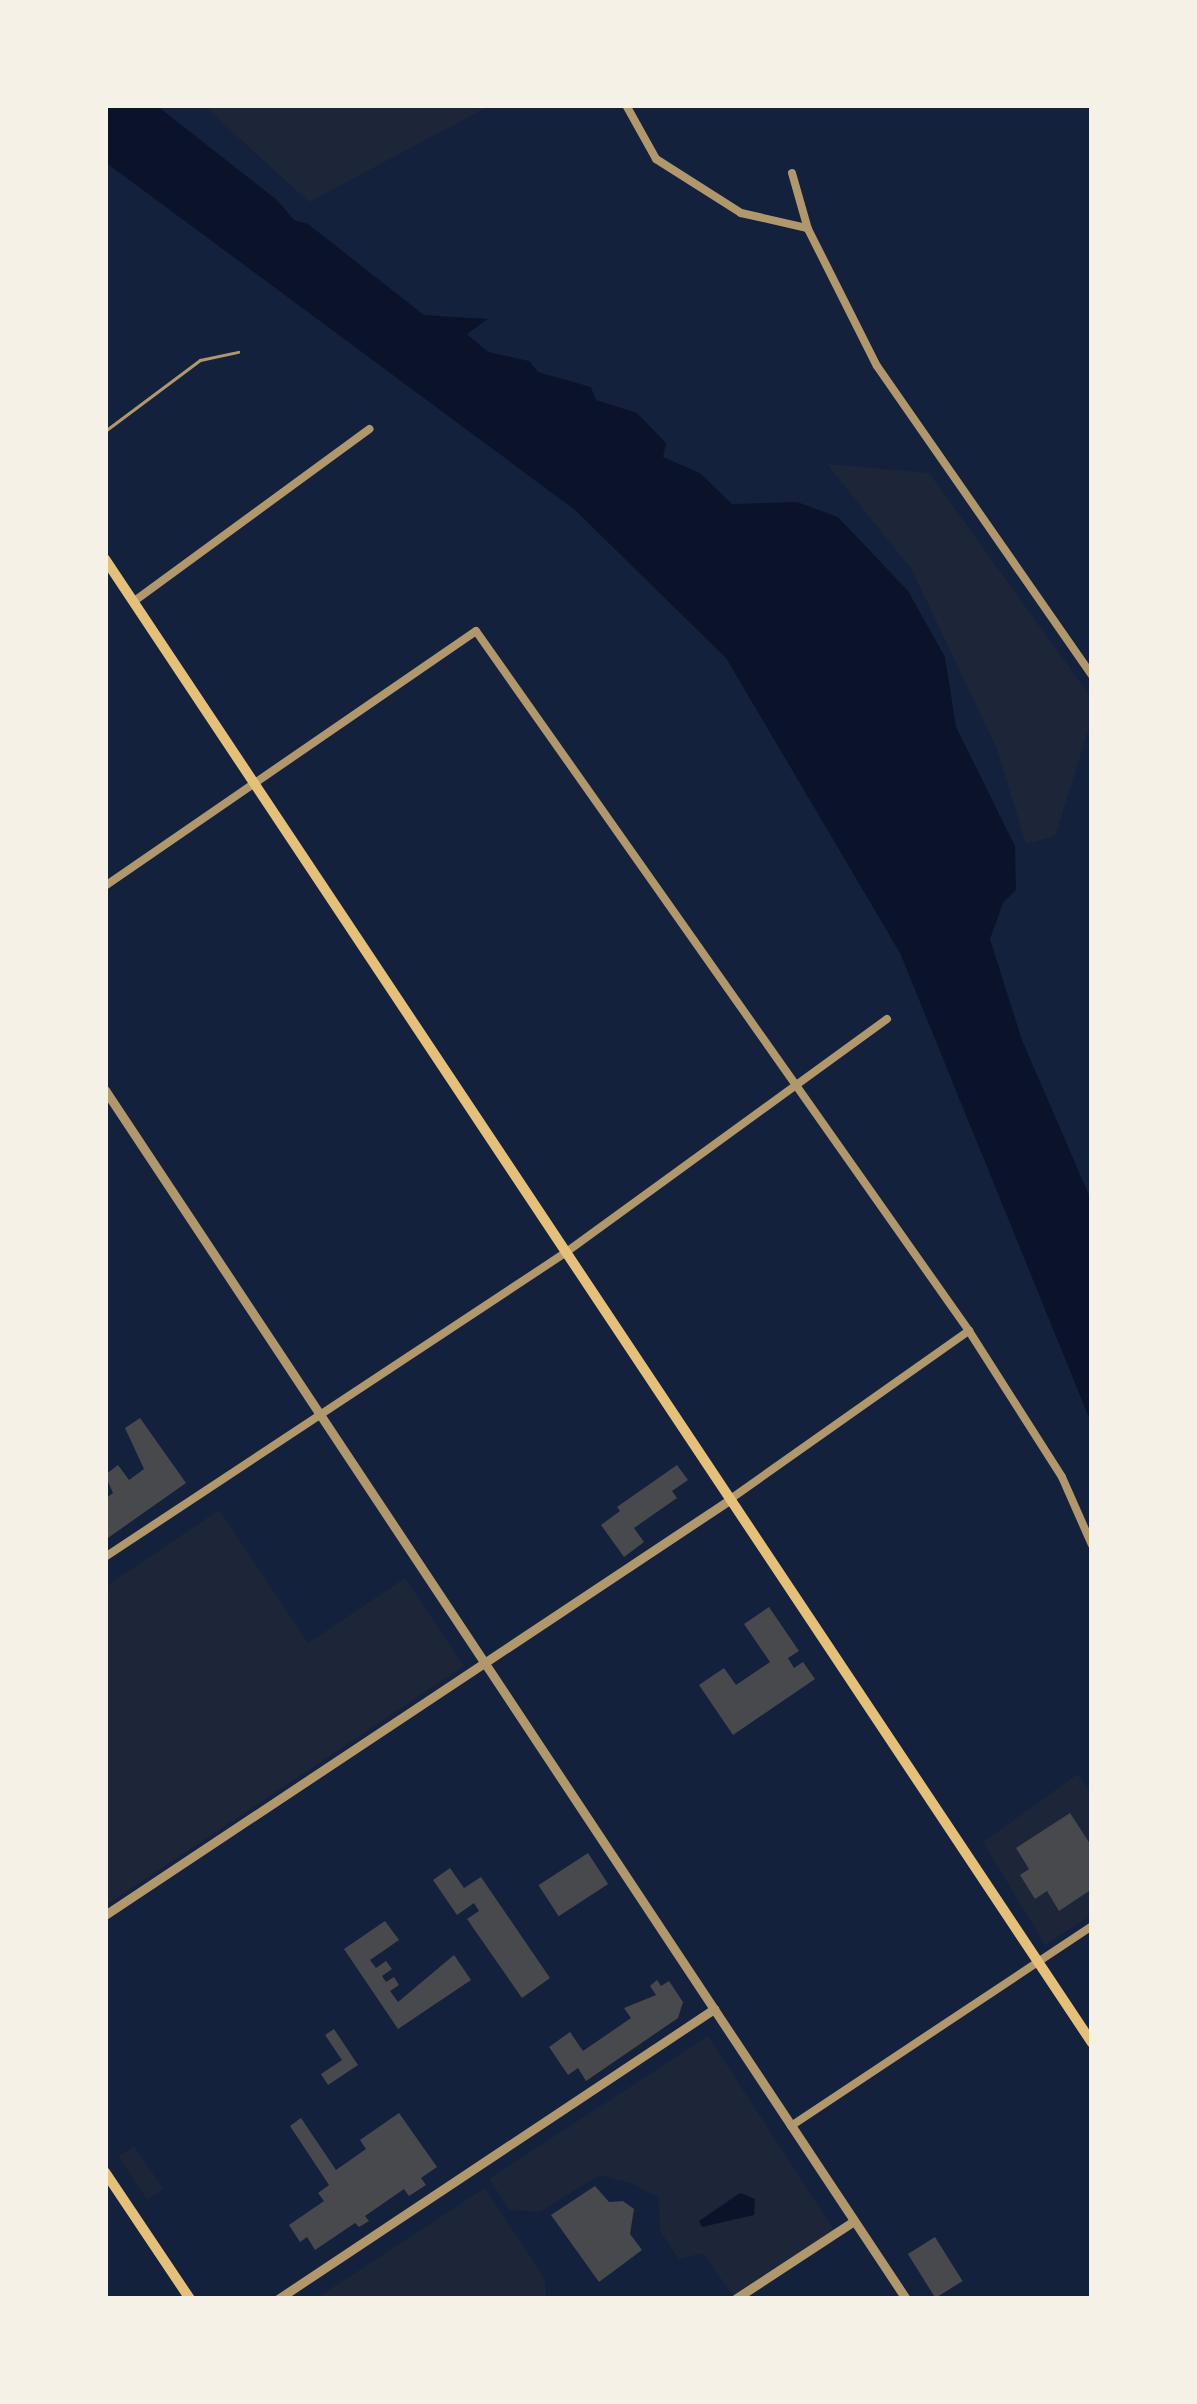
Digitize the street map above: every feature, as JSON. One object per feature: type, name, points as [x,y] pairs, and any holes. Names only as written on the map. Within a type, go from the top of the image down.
[{"type":"main road","points":[[105,559],[1092,2044]]},
{"type":"main road","points":[[105,2172],[190,2299]]},
{"type":"street","points":[[626,105],[656,159],[741,212],[808,229]]},
{"type":"street","points":[[793,173],[808,229],[877,366],[1092,675]]},
{"type":"street","points":[[134,602],[369,429]]},
{"type":"street","points":[[105,886],[476,631],[969,1331],[1062,1477],[1092,1545]]},
{"type":"street","points":[[105,1557],[565,1252],[887,1019]]},
{"type":"street","points":[[105,1090],[906,2299]]},
{"type":"street","points":[[105,1915],[728,1501],[969,1331]]},
{"type":"street","points":[[790,2127],[1092,1926]]},
{"type":"street","points":[[278,2299],[714,2009]]},
{"type":"street","points":[[734,2299],[852,2222]]},
{"type":"lane","points":[[105,431],[200,360],[238,352]]},
{"type":"shaded area","points":[[105,105],[156,105],[277,200],[294,220],[308,224],[424,315],[488,319],[467,334],[488,352],[529,361],[538,372],[591,387],[596,400],[637,413],[666,443],[663,457],[700,473],[732,504],[797,502],[838,517],[908,591],[945,657],[956,727],[1015,846],[1016,890],[1003,903],[990,939],[1022,1040],[1092,1202],[1092,1425],[900,953],[726,658],[575,510],[105,162]]},
{"type":"shaded area","points":[[203,105],[491,105],[309,202]]},
{"type":"shaded area","points":[[827,464],[929,473],[1092,699],[1092,718],[1055,836],[1026,844],[997,749],[912,570]]},
{"type":"shaded area","points":[[219,1510],[308,1643],[405,1578],[464,1666],[105,1906],[105,1587]]},
{"type":"shaded area","points":[[1078,1774],[1092,1796],[1092,1915],[1045,1945],[983,1842]]},
{"type":"shaded area","points":[[708,2036],[834,2230],[734,2297],[703,2253],[679,2259],[660,2231],[659,2198],[633,2184],[599,2175],[540,2212],[510,2210],[489,2179]]},
{"type":"shaded area","points":[[134,2146],[163,2189],[147,2200],[118,2157]]},
{"type":"shaded area","points":[[485,2188],[544,2278],[547,2299],[315,2299]]},
{"type":"shaded area","points":[[740,2193],[755,2199],[754,2215],[702,2227],[699,2221]]},
{"type":"building","points":[[140,1418],[186,1483],[105,1540],[105,1499],[113,1493],[105,1475],[118,1465],[129,1480],[144,1469],[125,1428]]},
{"type":"building","points":[[677,1465],[688,1480],[672,1491],[677,1498],[634,1528],[644,1542],[624,1557],[601,1525],[620,1511],[617,1507]]},
{"type":"building","points":[[769,1607],[799,1651],[788,1658],[794,1668],[803,1662],[815,1679],[733,1735],[699,1685],[724,1668],[736,1685],[770,1662],[744,1624]]},
{"type":"building","points":[[1070,1813],[1092,1847],[1092,1889],[1059,1911],[1047,1891],[1035,1899],[1020,1875],[1029,1869],[1016,1848]]},
{"type":"building","points":[[588,1853],[608,1884],[559,1916],[539,1885]]},
{"type":"building","points":[[450,1868],[464,1888],[481,1877],[550,1978],[522,1998],[467,1919],[479,1911],[474,1903],[457,1915],[433,1880]]},
{"type":"building","points":[[385,1921],[399,1940],[370,1960],[376,1968],[386,1961],[392,1969],[382,1976],[386,1982],[394,1977],[399,1985],[390,1991],[398,2002],[454,1955],[471,1980],[398,2029],[344,1949]]},
{"type":"building","points":[[657,1980],[661,1986],[669,1981],[683,2002],[678,2018],[586,2081],[578,2068],[568,2075],[549,2047],[570,2032],[583,2051],[631,2018],[624,2008],[656,1995],[650,1986]]},
{"type":"building","points":[[334,2029],[358,2065],[328,2085],[321,2074],[342,2060],[325,2035]]},
{"type":"building","points":[[399,2113],[437,2167],[421,2178],[426,2185],[409,2196],[404,2189],[365,2216],[369,2221],[359,2227],[355,2223],[315,2250],[307,2237],[300,2242],[289,2225],[324,2201],[318,2193],[329,2185],[290,2126],[301,2118],[336,2170],[366,2149],[360,2140]]},
{"type":"building","points":[[595,2186],[609,2202],[623,2201],[634,2209],[630,2234],[642,2250],[599,2282],[551,2215]]},
{"type":"building","points":[[935,2237],[963,2281],[935,2298],[908,2254]]}]
